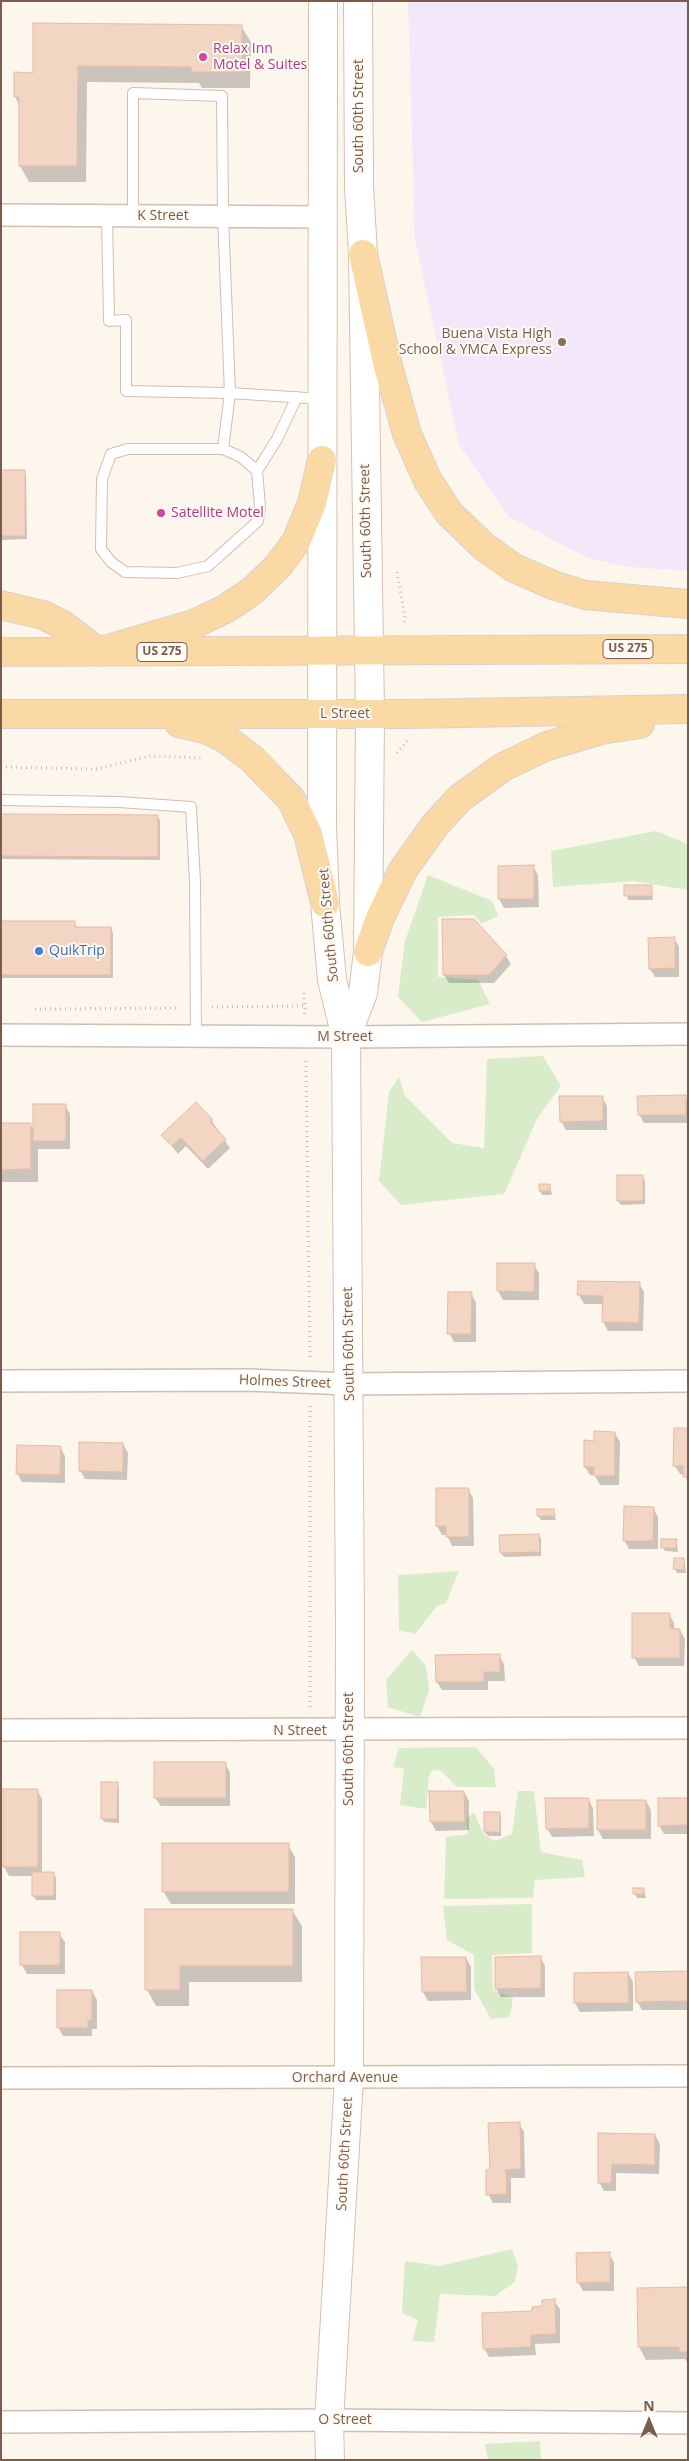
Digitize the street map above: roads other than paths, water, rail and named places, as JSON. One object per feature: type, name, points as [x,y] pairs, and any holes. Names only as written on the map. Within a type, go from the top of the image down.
[{"type":"main road","name":"South 60th Street","points":[[323,1],[324,217],[310,398],[322,460],[322,714],[325,903],[332,980],[346,1037],[349,1384],[349,2078],[329,2420],[330,2460]]},
{"type":"main road","name":"South 60th Street","points":[[346,1037],[363,993],[368,952],[370,714],[363,254],[359,186],[358,1]]},
{"type":"main road","points":[[363,254],[388,366],[407,434],[428,481],[449,512],[491,551],[514,568],[553,585],[585,594],[688,604]]},
{"type":"main road","points":[[1,605],[43,615],[62,625],[98,652],[194,624],[227,608],[252,591],[278,566],[296,542],[312,503],[322,460]]},
{"type":"main road","name":"US 275","points":[[1,652],[688,649]]},
{"type":"main road","name":"L Street","points":[[1,714],[408,714],[688,709]]},
{"type":"main road","points":[[136,714],[206,729],[250,758],[277,782],[291,799],[308,834],[325,903]]},
{"type":"main road","points":[[368,952],[380,918],[403,870],[435,825],[460,798],[482,781],[503,767],[547,746],[601,730],[688,718]]},
{"type":"street","name":"K Street","points":[[1,215],[324,217]]},
{"type":"street","name":"M Street","points":[[1,1035],[346,1037],[688,1034]]},
{"type":"street","name":"Holmes Street","points":[[1,1381],[249,1380],[349,1384],[688,1381]]},
{"type":"street","name":"N Street","points":[[1,1730],[348,1731],[688,1728]]},
{"type":"street","name":"Orchard Avenue","points":[[1,2078],[688,2076]]},
{"type":"street","name":"O Street","points":[[1,2422],[329,2420],[688,2423]]},
{"type":"lane","points":[[133,215],[133,94],[222,96],[223,216],[230,393],[223,449]]},
{"type":"lane","points":[[107,215],[109,321],[126,320],[126,391],[230,393],[310,398]]},
{"type":"lane","points":[[257,471],[241,457],[223,449],[128,449],[111,454],[102,479],[101,548],[111,562],[125,572],[178,573],[208,566],[258,521],[260,506],[257,471],[277,439],[310,398]]},
{"type":"lane","points":[[1,800],[118,802],[191,807],[196,1036]]},
{"type":"place","name":"Relax Inn Motel & Suites","points":[[203,57]]},
{"type":"place","name":"Buena Vista High School & YMCA Express","points":[[562,342]]},
{"type":"place","name":"Satellite Motel","points":[[161,513]]},
{"type":"place","name":"QuikTrip","points":[[39,951]]}]
